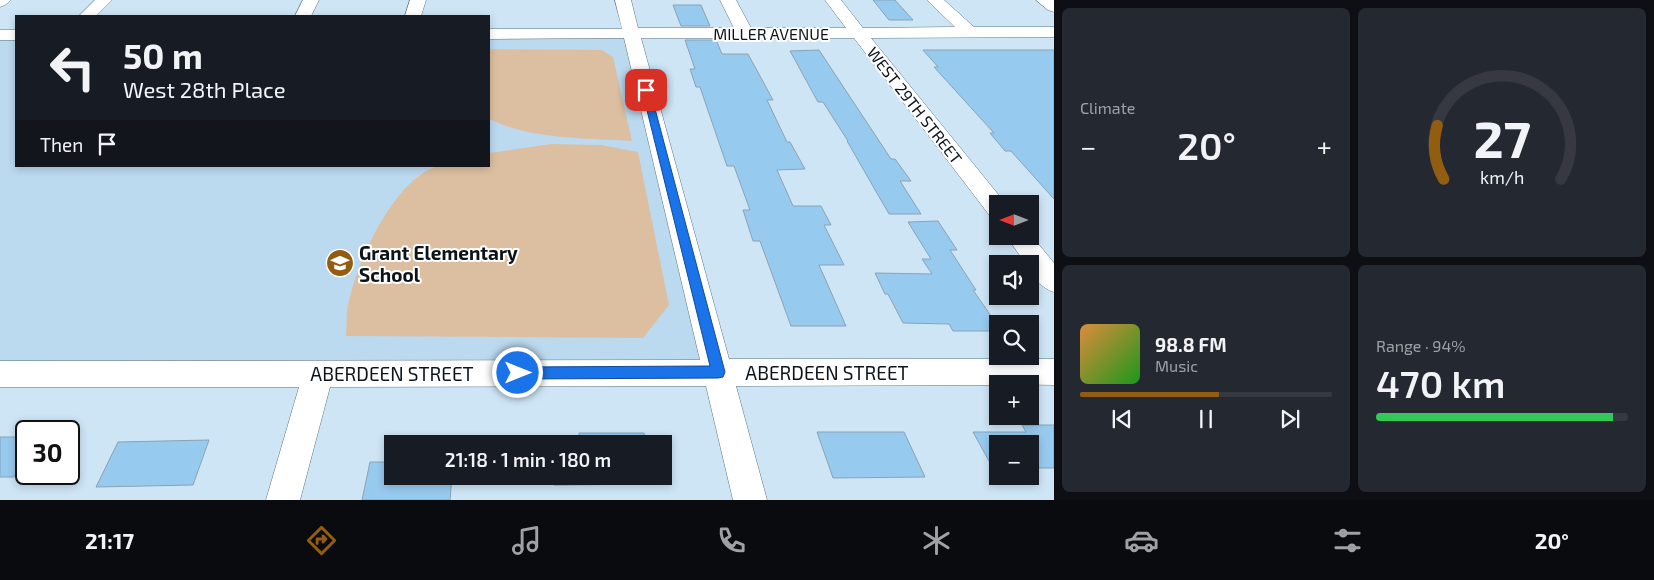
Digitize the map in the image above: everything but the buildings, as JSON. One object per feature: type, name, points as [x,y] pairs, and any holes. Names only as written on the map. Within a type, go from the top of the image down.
[{"type":"street","points":[[88,15],[104,0]]},
{"type":"street","points":[[304,15],[311,0]]},
{"type":"street","points":[[413,15],[418,0]]},
{"type":"street","points":[[623,0],[750,500]]},
{"type":"street","points":[[728,0],[745,33]]},
{"type":"street","name":"WEST 29TH STREET","points":[[833,0],[989,199]]},
{"type":"street","points":[[935,0],[969,32]]},
{"type":"street","points":[[1044,0],[1054,7]]},
{"type":"street","name":"MILLER AVENUE","points":[[490,34],[1054,32]]},
{"type":"street","points":[[0,35],[15,35]]},
{"type":"street","points":[[1025,245],[1054,282]]},
{"type":"street","name":"ABERDEEN STREET","points":[[0,374],[1054,372]]},
{"type":"street","points":[[283,500],[318,374]]},
{"type":"shaded area","name":"Grant Elementary School","points":[[490,38],[628,38],[702,360],[0,361],[0,40],[15,39],[15,167],[490,167]]},
{"type":"shaded area","points":[[490,49],[602,50],[613,57],[632,141],[559,137],[506,126],[490,119]]},
{"type":"shaded area","points":[[551,144],[601,145],[638,152],[669,305],[643,338],[346,336],[348,306],[359,268],[378,226],[404,189],[419,176],[435,167],[490,167],[490,153]]},
{"type":"place","name":"Grant Elementary School","points":[[340,263]]},
{"type":"route","points":[[518,373],[718,372],[646,90]]}]
